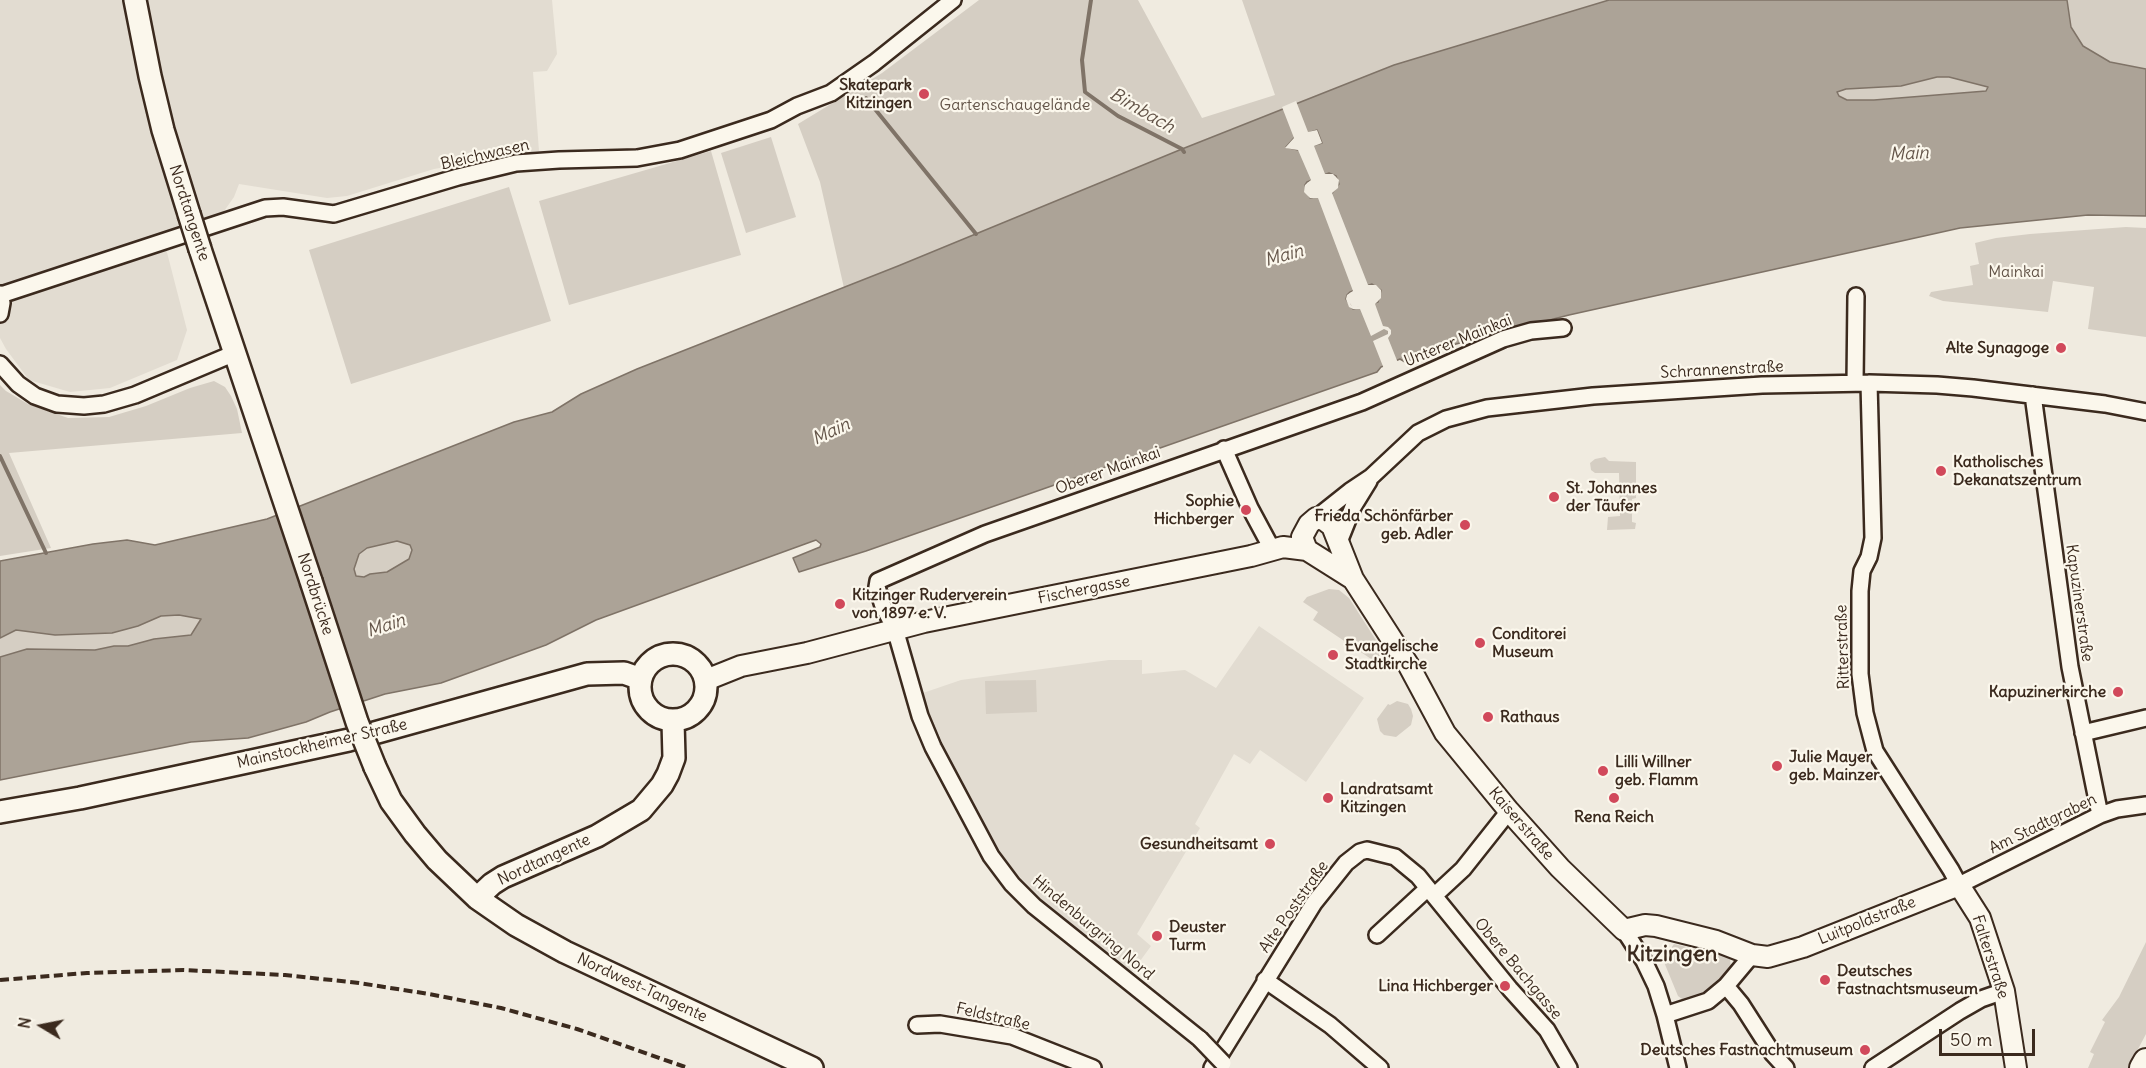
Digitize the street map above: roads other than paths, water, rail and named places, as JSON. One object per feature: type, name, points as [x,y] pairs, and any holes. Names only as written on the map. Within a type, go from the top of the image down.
[{"type":"main road","name":"Nordtangente","points":[[135,0],[163,130],[256,422]]},
{"type":"main road","name":"Nordbrücke","points":[[256,422],[357,722],[391,801],[437,860],[477,898]]},
{"type":"main road","points":[[683,655],[696,663],[706,680],[706,693],[699,708],[687,718],[673,721],[659,717],[648,709],[641,696],[641,679],[644,672],[654,660],[661,656],[683,655]]},
{"type":"main road","name":"Mainstockheimer Straße","points":[[0,812],[80,798],[337,742],[587,674],[624,673],[641,679]]},
{"type":"main road","name":"Nordtangente","points":[[477,898],[503,877],[580,844],[641,810],[662,785],[674,758],[673,721]]},
{"type":"main road","name":"Nordwest-Tangente","points":[[477,898],[538,939],[812,1068]]},
{"type":"main road","points":[[2142,1068],[2146,1061]]},
{"type":"street","name":"Bleichwasen","points":[[0,314],[2,303],[0,294],[265,208],[283,207],[334,214],[458,177],[516,163],[637,158],[658,156],[680,150],[771,120],[797,106],[831,93],[874,63],[953,0]]},
{"type":"street","points":[[1856,296],[1862,383]]},
{"type":"street","name":"Unterer Mainkai","points":[[1401,384],[1503,339],[1531,332],[1563,328]]},
{"type":"street","points":[[0,364],[18,384],[35,396],[57,404],[84,406],[104,404],[135,394],[235,353]]},
{"type":"street","name":"Schrannenstraße","points":[[1371,477],[1418,433],[1431,425],[1487,408],[1556,399],[1762,385],[1862,383],[1937,385],[2032,395],[2146,412]]},
{"type":"street","name":"Ritterstraße","points":[[1862,383],[1873,538],[1860,580],[1859,653],[1860,674],[1871,741],[1875,752],[1952,870],[1959,885]]},
{"type":"street","name":"Oberer Mainkai","points":[[895,629],[883,606],[877,587],[878,581],[985,534],[1362,402],[1401,384]]},
{"type":"street","name":"Kapuzinerstraße","points":[[2032,395],[2070,667],[2100,815]]},
{"type":"street","points":[[1224,449],[1250,508],[1272,549]]},
{"type":"street","points":[[1272,549],[1290,530],[1312,521],[1371,477]]},
{"type":"street","points":[[1272,549],[1283,547],[1313,554],[1330,553],[1339,542],[1353,507],[1371,477]]},
{"type":"street","points":[[1312,521],[1324,520],[1332,526],[1353,579]]},
{"type":"street","points":[[1312,521],[1302,537],[1313,554],[1353,579]]},
{"type":"street","name":"Fischergasse","points":[[895,629],[1251,556],[1272,549]]},
{"type":"street","name":"Kaiserstraße","points":[[1353,579],[1408,666],[1445,733],[1509,811],[1576,886],[1624,930],[1644,961],[1656,986],[1678,1068]]},
{"type":"street","points":[[706,680],[741,666],[807,653],[895,629]]},
{"type":"street","name":"Hindenburgring Nord","points":[[895,629],[920,716],[944,768],[991,856],[1012,884],[1034,906],[1200,1039],[1221,1066]]},
{"type":"street","points":[[2083,733],[2146,718]]},
{"type":"street","name":"Am Stadtgraben","points":[[1959,885],[2100,815],[2117,809],[2146,805]]},
{"type":"street","points":[[1377,935],[1463,869],[1509,811]]},
{"type":"street","name":"Alte Poststraße","points":[[1221,1066],[1265,980],[1314,903],[1347,863],[1360,852],[1373,851],[1395,857],[1432,891]]},
{"type":"street","name":"Luitpoldstraße","points":[[1752,955],[1773,955],[1803,947],[1959,885]]},
{"type":"street","name":"Falterstraße","points":[[1959,885],[1980,918],[2004,991],[2016,1068]]},
{"type":"street","name":"Obere Bachgasse","points":[[1432,891],[1510,989],[1547,1030],[1569,1068]]},
{"type":"street","points":[[1624,930],[1645,925],[1656,926],[1716,941],[1752,955],[1725,986],[1708,1001],[1665,1015]]},
{"type":"street","points":[[1265,980],[1330,1025],[1380,1068]]},
{"type":"street","points":[[1725,986],[1741,1004],[1773,1054],[1786,1068]]},
{"type":"street","points":[[1873,1068],[1967,1007],[2004,991]]},
{"type":"street","name":"Feldstraße","points":[[917,1025],[950,1025],[1012,1036],[1093,1068]]},
{"type":"water","name":"Main","points":[[1609,0],[2067,0],[2071,27],[2083,46],[2110,62],[2146,69],[2146,216],[2088,215],[1960,228],[1569,315],[1456,344],[1405,362],[1400,359],[1381,367],[1377,372],[866,551],[799,572],[793,558],[820,547],[821,544],[816,540],[596,620],[546,645],[441,683],[385,694],[306,722],[248,738],[191,742],[0,780],[0,657],[27,649],[95,650],[191,635],[201,619],[179,615],[161,616],[138,626],[112,633],[55,635],[16,630],[0,638],[0,561],[127,540],[155,545],[267,519],[514,422],[552,412],[581,394],[637,369],[1394,65]],"holes":[[[1937,77],[1949,77],[1988,87],[1986,91],[1874,100],[1847,100],[1839,96],[1837,92],[1846,89],[1901,86]],[[1317,130],[1322,143],[1298,150],[1286,147],[1294,138]],[[1329,173],[1336,176],[1339,184],[1332,193],[1310,198],[1305,185]],[[1372,284],[1381,290],[1378,302],[1353,309],[1346,299],[1347,295]],[[397,541],[410,545],[412,550],[409,559],[387,572],[364,577],[356,576],[354,569],[359,554],[367,548]]]},
{"type":"waterway","name":"Bimbach","points":[[1091,0],[1082,60],[1085,92],[1118,116],[1184,152]]},
{"type":"waterway","points":[[866,98],[976,234]]},
{"type":"waterway","points":[[0,456],[46,553]]},
{"type":"railway","points":[[0,980],[87,973],[184,970],[285,975],[359,983],[501,1008],[577,1029],[688,1068]]},
{"type":"place","name":"Skatepark Kitzingen","points":[[924,94]]},
{"type":"place","name":"Alte Synagoge","points":[[2061,348]]},
{"type":"place","name":"Katholisches Dekanatszentrum","points":[[1941,471]]},
{"type":"place","name":"St. Johannes der Täufer","points":[[1554,497]]},
{"type":"place","name":"Sophie Hichberger","points":[[1246,510]]},
{"type":"place","name":"Frieda Schönfärber geb. Adler","points":[[1465,525]]},
{"type":"place","name":"Kitzinger Ruderverein von 1897 e. V.","points":[[840,604]]},
{"type":"place","name":"Conditorei Museum","points":[[1480,643]]},
{"type":"place","name":"Evangelische Stadtkirche","points":[[1333,655]]},
{"type":"place","name":"Kapuzinerkirche","points":[[2118,692]]},
{"type":"place","name":"Rathaus","points":[[1488,717]]},
{"type":"place","name":"Julie Mayer geb. Mainzer","points":[[1777,766]]},
{"type":"place","name":"Lilli Willner geb. Flamm","points":[[1603,771]]},
{"type":"place","name":"Landratsamt Kitzingen","points":[[1328,798]]},
{"type":"place","name":"Rena Reich","points":[[1614,798]]},
{"type":"place","name":"Gesundheitsamt","points":[[1270,844]]},
{"type":"place","name":"Deuster Turm","points":[[1157,936]]},
{"type":"place","name":"Deutsches Fastnachtsmuseum","points":[[1825,980]]},
{"type":"place","name":"Lina Hichberger","points":[[1505,986]]},
{"type":"place","name":"Deutsches Fastnachtmuseum","points":[[1865,1050]]},
{"type":"district","name":"Kitzingen","points":[[1672,955]]},
{"type":"park label","name":"Gartenschaugelände","points":[[1015,105]]},
{"type":"park label","name":"Mainkai","points":[[2016,272]]}]
